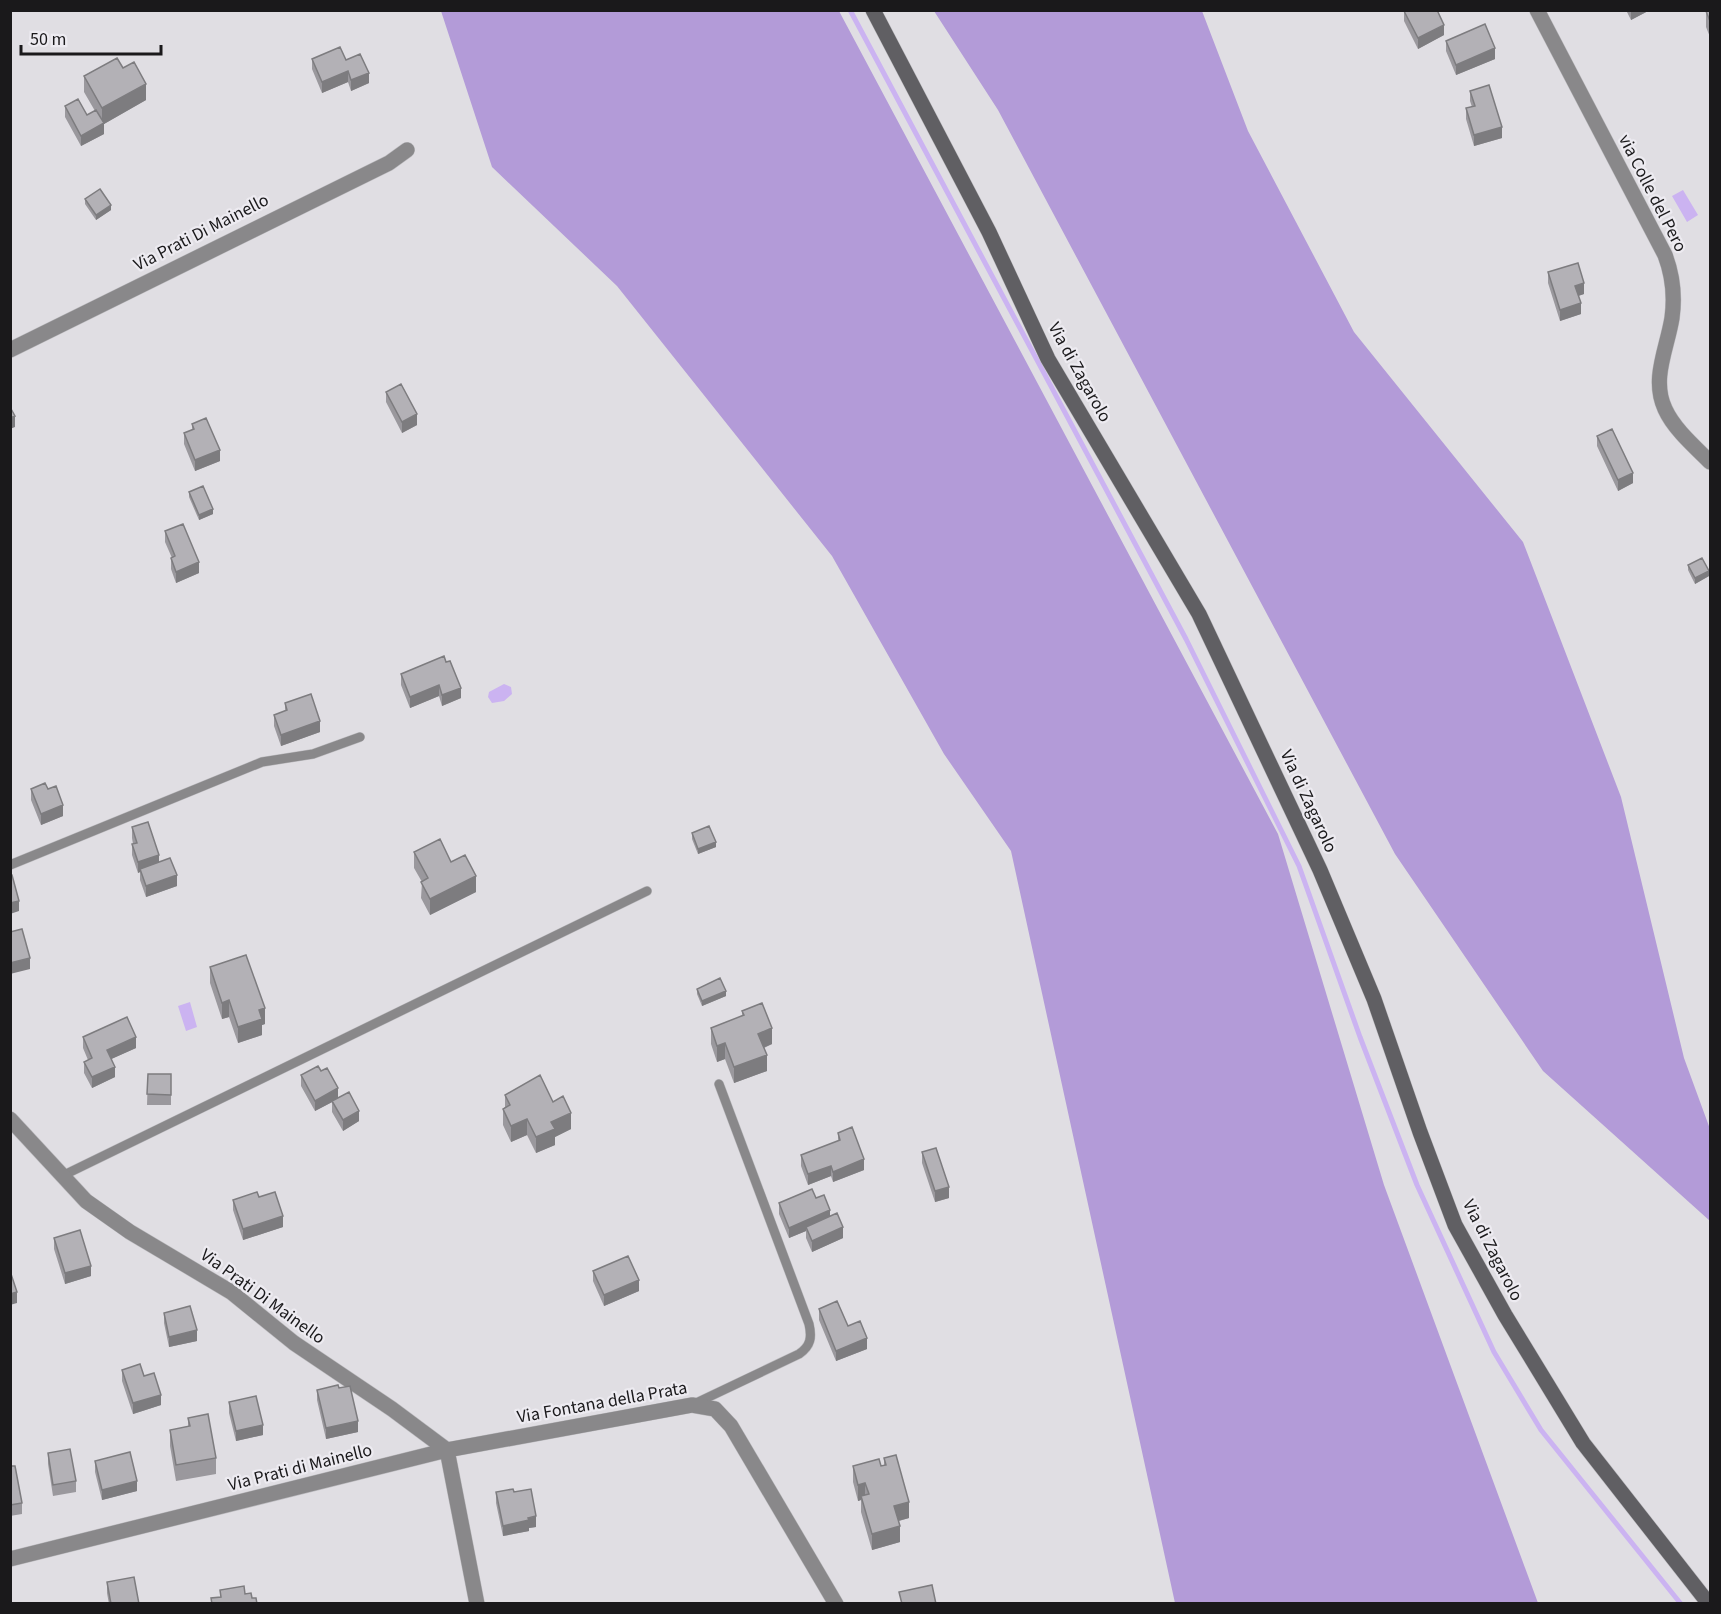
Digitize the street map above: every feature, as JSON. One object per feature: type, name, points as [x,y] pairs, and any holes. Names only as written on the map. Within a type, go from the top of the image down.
[{"type":"main road","name":"Via di Zagarolo","points":[[873,10],[989,232],[1048,359],[1199,614],[1320,870],[1374,999],[1455,1225],[1505,1315],[1582,1443],[1708,1604]]},
{"type":"street","name":"via Colle del Pero","points":[[1537,10],[1665,255],[1672,276],[1673,292],[1671,320],[1660,367],[1661,394],[1665,410],[1710,462]]},
{"type":"street","name":"Via Prati Di Mainello","points":[[10,350],[389,163],[407,150]]},
{"type":"street","name":"Via Prati Di Mainello","points":[[10,1119],[86,1201],[130,1232],[231,1292],[294,1343],[392,1409],[447,1450]]},
{"type":"street","name":"Via Fontana della Prata","points":[[447,1450],[692,1405],[715,1409],[727,1421],[836,1604]]},
{"type":"street","name":"Via Prati di Mainello","points":[[10,1559],[447,1450]]},
{"type":"street","points":[[447,1450],[477,1604]]},
{"type":"lane","points":[[10,865],[262,762],[313,754],[360,737]]},
{"type":"lane","points":[[62,1176],[648,891]]},
{"type":"lane","points":[[692,1405],[799,1354],[808,1347],[811,1336],[809,1324],[719,1084]]},
{"type":"shaded area","points":[[441,11],[839,11],[1278,834],[1384,1185],[1538,1603],[1175,1603],[1011,851],[944,754],[832,556],[617,286],[492,167]]},
{"type":"shaded area","points":[[934,11],[1202,11],[1248,131],[1354,332],[1523,542],[1621,797],[1684,1058],[1710,1129],[1710,1221],[1543,1071],[1395,854],[998,110]]},
{"type":"shaded area","points":[[1683,190],[1698,215],[1687,222],[1672,196]]},
{"type":"shaded area","points":[[504,684],[511,687],[512,694],[504,701],[492,703],[488,697],[489,692]]},
{"type":"shaded area","points":[[190,1002],[197,1027],[186,1031],[178,1006]]},
{"type":"building","points":[[1437,10],[1444,25],[1418,38],[1404,11]]},
{"type":"building","points":[[1710,10],[1710,21],[1706,11]]},
{"type":"building","points":[[1485,24],[1495,48],[1456,65],[1446,41]]},
{"type":"building","points":[[340,47],[346,60],[360,54],[369,73],[351,80],[348,71],[322,82],[312,59]]},
{"type":"building","points":[[117,58],[123,68],[134,62],[146,84],[102,108],[84,76]]},
{"type":"building","points":[[1489,85],[1502,127],[1474,135],[1466,108],[1475,106],[1470,91]]},
{"type":"building","points":[[78,99],[87,115],[96,110],[104,123],[81,136],[65,106]]},
{"type":"building","points":[[100,189],[111,205],[96,215],[85,199]]},
{"type":"building","points":[[1578,263],[1584,283],[1575,286],[1581,303],[1560,310],[1548,272]]},
{"type":"building","points":[[401,384],[417,414],[402,422],[386,392]]},
{"type":"building","points":[[10,407],[15,416],[10,418]]},
{"type":"building","points":[[206,418],[220,450],[195,460],[184,433],[194,429],[192,424]]},
{"type":"building","points":[[1612,429],[1633,473],[1618,480],[1597,436]]},
{"type":"building","points":[[203,486],[213,509],[199,515],[189,492]]},
{"type":"building","points":[[183,524],[199,562],[176,572],[171,558],[175,556],[165,531]]},
{"type":"building","points":[[1702,558],[1709,571],[1695,578],[1688,565]]},
{"type":"building","points":[[444,656],[446,662],[450,661],[461,688],[442,695],[439,685],[410,697],[401,674]]},
{"type":"building","points":[[311,694],[320,721],[281,735],[274,715],[287,710],[285,703]]},
{"type":"building","points":[[45,783],[48,789],[56,786],[63,805],[41,814],[31,789]]},
{"type":"building","points":[[148,822],[159,855],[138,862],[132,844],[137,843],[132,827]]},
{"type":"building","points":[[709,826],[716,842],[698,849],[692,833]]},
{"type":"building","points":[[440,839],[451,862],[465,855],[476,876],[430,899],[421,882],[428,878],[414,852]]},
{"type":"building","points":[[170,858],[177,875],[146,886],[140,869]]},
{"type":"building","points":[[10,875],[12,875],[19,901],[10,903]]},
{"type":"building","points":[[22,929],[30,958],[10,963],[10,932]]},
{"type":"building","points":[[246,955],[265,1008],[259,1010],[262,1019],[238,1027],[229,1000],[222,1003],[210,967]]},
{"type":"building","points":[[720,978],[726,991],[702,1001],[697,989]]},
{"type":"building","points":[[762,1003],[772,1028],[758,1034],[767,1055],[734,1067],[725,1043],[717,1046],[711,1028],[744,1015],[742,1011]]},
{"type":"building","points":[[127,1017],[136,1037],[107,1050],[115,1067],[92,1077],[84,1062],[92,1058],[83,1037]]},
{"type":"building","points":[[318,1066],[321,1071],[327,1068],[338,1088],[315,1101],[301,1075]]},
{"type":"building","points":[[148,1074],[171,1074],[171,1095],[147,1094]]},
{"type":"building","points":[[540,1075],[553,1102],[563,1096],[571,1113],[551,1122],[555,1129],[536,1137],[527,1119],[511,1126],[503,1109],[510,1105],[505,1095]]},
{"type":"building","points":[[349,1092],[359,1111],[343,1120],[332,1101]]},
{"type":"building","points":[[852,1127],[864,1159],[833,1172],[831,1166],[808,1174],[801,1155],[840,1140],[838,1133]]},
{"type":"building","points":[[936,1148],[949,1187],[935,1191],[922,1152]]},
{"type":"building","points":[[812,1189],[816,1198],[824,1195],[830,1210],[789,1228],[779,1203]]},
{"type":"building","points":[[257,1192],[259,1197],[275,1192],[283,1216],[243,1229],[233,1200]]},
{"type":"building","points":[[837,1213],[843,1227],[812,1241],[806,1227]]},
{"type":"building","points":[[80,1230],[91,1266],[65,1273],[54,1238]]},
{"type":"building","points":[[628,1256],[639,1280],[604,1295],[593,1271]]},
{"type":"building","points":[[10,1271],[17,1292],[10,1294]]},
{"type":"building","points":[[837,1301],[848,1326],[860,1321],[867,1338],[836,1351],[819,1309]]},
{"type":"building","points":[[190,1306],[197,1330],[169,1337],[164,1313]]},
{"type":"building","points":[[140,1364],[144,1376],[154,1373],[161,1395],[133,1403],[122,1370]]},
{"type":"building","points":[[338,1385],[339,1388],[350,1386],[358,1421],[326,1428],[317,1390]]},
{"type":"building","points":[[256,1396],[263,1425],[236,1431],[229,1402]]},
{"type":"building","points":[[208,1414],[216,1458],[176,1465],[170,1430],[190,1426],[188,1418]]},
{"type":"building","points":[[70,1449],[76,1481],[53,1485],[48,1453]]},
{"type":"building","points":[[130,1452],[137,1481],[102,1490],[95,1461]]},
{"type":"building","points":[[896,1455],[909,1502],[894,1506],[900,1526],[872,1534],[861,1496],[869,1494],[865,1483],[858,1485],[853,1466],[879,1459],[881,1466],[886,1465],[884,1458]]},
{"type":"building","points":[[10,1466],[15,1466],[22,1503],[10,1505]]},
{"type":"building","points":[[513,1489],[514,1492],[531,1489],[536,1516],[503,1526],[496,1492]]},
{"type":"building","points":[[134,1577],[139,1604],[111,1604],[107,1582]]},
{"type":"building","points":[[932,1585],[936,1604],[902,1604],[899,1592]]},
{"type":"building","points":[[244,1586],[245,1594],[251,1593],[252,1598],[256,1598],[257,1604],[212,1604],[211,1598],[221,1597],[220,1590]]},
{"type":"waterway","points":[[850,10],[1186,639],[1299,866],[1360,1037],[1417,1185],[1494,1352],[1541,1430],[1681,1604]]}]
